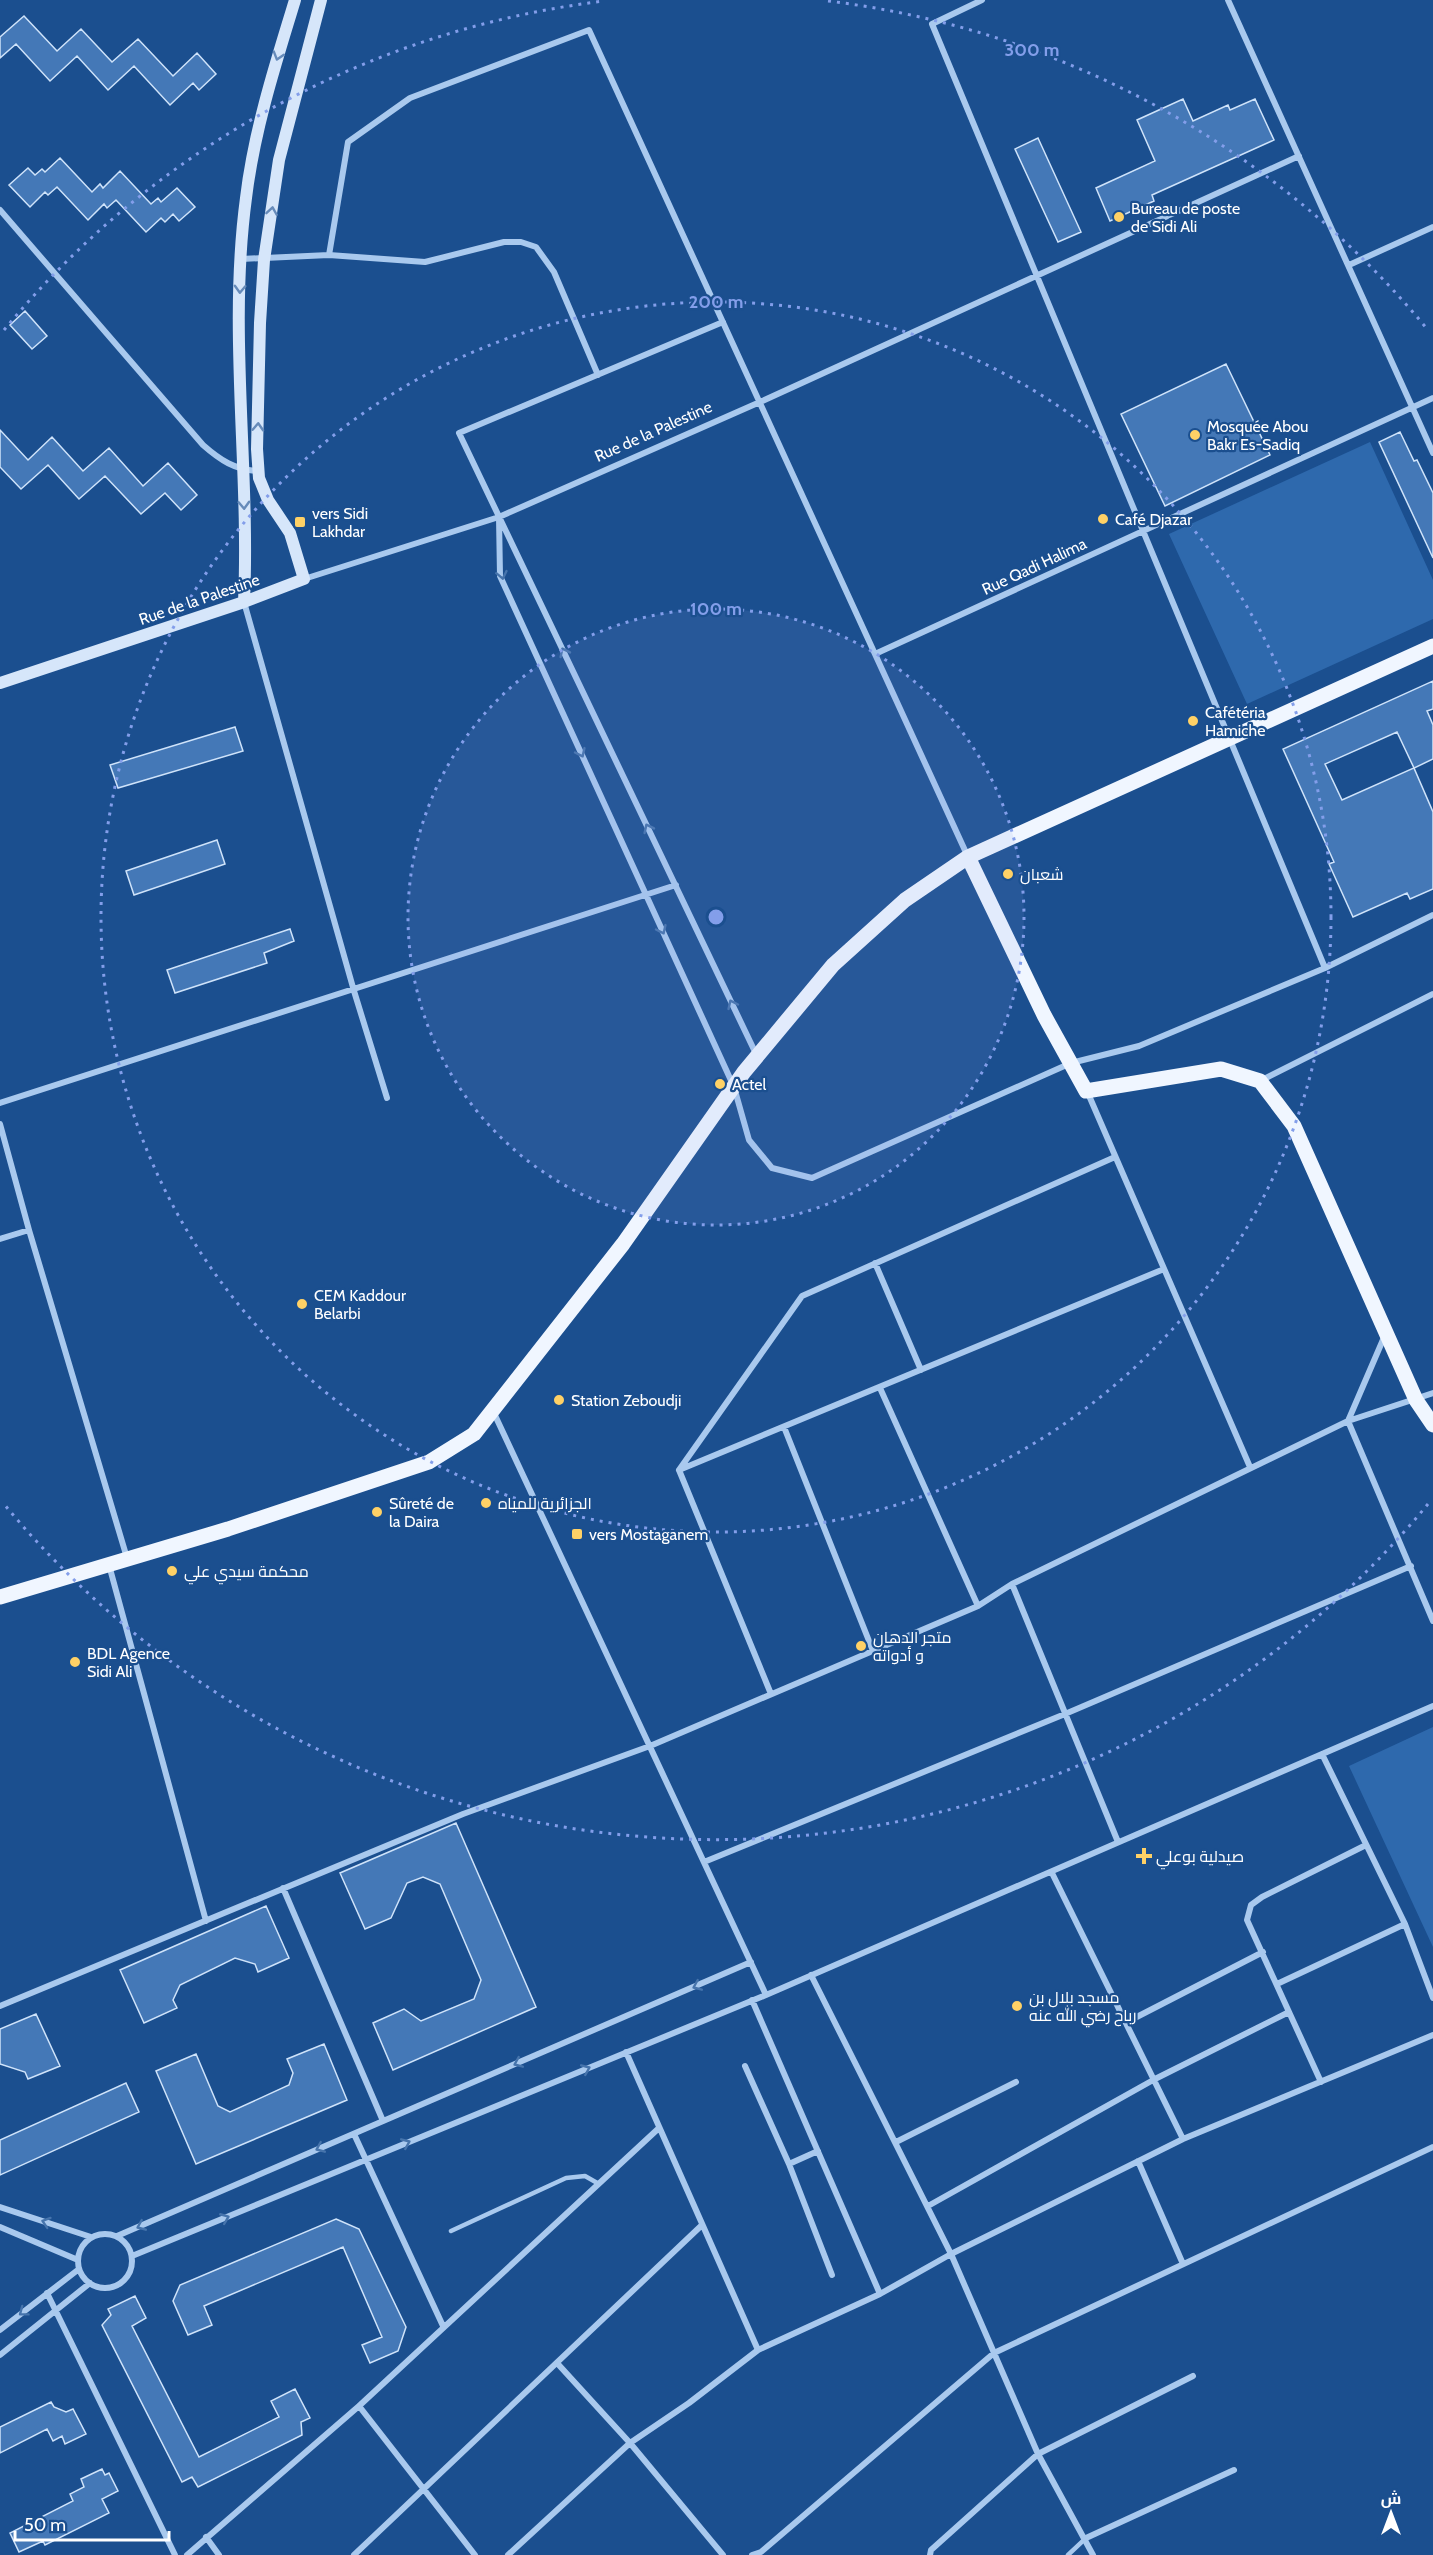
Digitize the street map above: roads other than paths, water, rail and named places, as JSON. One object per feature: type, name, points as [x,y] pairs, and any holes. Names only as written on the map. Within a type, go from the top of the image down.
[{"type":"main road","points":[[244,602],[246,552],[239,394],[241,259],[246,198],[254,151],[273,74],[295,0]]},
{"type":"main road","points":[[304,579],[290,532],[268,500],[258,471],[260,323],[264,260],[279,160],[321,0]]},
{"type":"main road","name":"Rue de la Palestine","points":[[0,683],[244,602],[304,579]]},
{"type":"main road","points":[[0,1597],[228,1529],[429,1462],[474,1434],[623,1244],[757,1057],[833,965],[905,900],[968,857],[1433,646]]},
{"type":"main road","points":[[968,857],[1044,1015],[1086,1091],[1221,1069],[1260,1081],[1294,1126],[1416,1400],[1433,1425]]},
{"type":"street","points":[[982,0],[932,24],[1325,968]]},
{"type":"street","points":[[1228,0],[1433,453]]},
{"type":"street","points":[[329,255],[348,142],[410,98],[589,30],[968,857]]},
{"type":"street","name":"Rue de la Palestine","points":[[304,579],[498,517],[760,402],[1299,156]]},
{"type":"street","points":[[0,210],[181,422],[215,455],[243,470],[258,471]]},
{"type":"street","points":[[1349,265],[1433,227]]},
{"type":"street","points":[[241,259],[264,260],[329,255],[425,262],[504,242],[536,247],[554,272],[598,375]]},
{"type":"street","points":[[723,322],[459,433],[757,1057]]},
{"type":"street","name":"Rue Qadi Halima","points":[[875,654],[1433,398]]},
{"type":"street","points":[[498,517],[500,576],[734,1087],[749,1140],[772,1168],[812,1178],[1071,1063],[1139,1047],[1325,968],[1433,915]]},
{"type":"street","points":[[244,602],[387,1098]]},
{"type":"street","points":[[0,1103],[676,885]]},
{"type":"street","points":[[1260,1081],[1433,994]]},
{"type":"street","points":[[1086,1091],[1250,1467]]},
{"type":"street","points":[[0,1124],[29,1230],[128,1559]]},
{"type":"street","points":[[679,1470],[802,1296],[1115,1157]]},
{"type":"street","points":[[0,1239],[29,1230]]},
{"type":"street","points":[[875,1263],[921,1370]]},
{"type":"street","points":[[679,1470],[1164,1269]]},
{"type":"street","points":[[1386,1331],[1348,1421],[1433,1621]]},
{"type":"street","points":[[880,1388],[978,1606]]},
{"type":"street","points":[[0,2006],[463,1814],[650,1746],[978,1606],[1012,1584],[1348,1421],[1433,1393]]},
{"type":"street","points":[[492,1410],[766,1995]]},
{"type":"street","points":[[784,1427],[873,1650]]},
{"type":"street","points":[[679,1470],[771,1694]]},
{"type":"street","points":[[109,1565],[206,1921]]},
{"type":"street","points":[[704,1862],[1065,1714],[1411,1566]]},
{"type":"street","points":[[1012,1584],[1118,1842]]},
{"type":"street","points":[[132,2256],[766,1995],[1433,1706]]},
{"type":"street","points":[[1322,1754],[1405,1923],[1433,1998]]},
{"type":"street","points":[[1321,2082],[1247,1920],[1251,1905],[1262,1897],[1366,1845]]},
{"type":"street","points":[[1052,1873],[1183,2139]]},
{"type":"street","points":[[283,1888],[383,2121]]},
{"type":"street","points":[[1277,1984],[1405,1923]]},
{"type":"street","points":[[1127,2022],[1263,1952]]},
{"type":"street","points":[[117,2236],[130,2248],[132,2256],[130,2274],[117,2286],[98,2287],[90,2283],[79,2269],[78,2260],[80,2251],[91,2238],[99,2234],[117,2236],[751,1962]]},
{"type":"street","points":[[812,1975],[951,2253],[1038,2454],[1086,2538],[1093,2555]]},
{"type":"street","points":[[752,2000],[880,2294]]},
{"type":"street","points":[[928,2206],[1155,2079],[1289,2012]]},
{"type":"street","points":[[508,2555],[630,2443],[689,2403],[758,2350],[880,2294],[951,2253],[1183,2139],[1433,2035]]},
{"type":"street","points":[[626,2052],[758,2350]]},
{"type":"street","points":[[745,2066],[789,2164],[832,2275]]},
{"type":"street","points":[[896,2142],[1016,2082]]},
{"type":"street","points":[[187,2555],[359,2406],[659,2128]]},
{"type":"street","points":[[354,2134],[443,2326]]},
{"type":"street","points":[[752,2555],[761,2552],[994,2353],[1433,2147]]},
{"type":"street","points":[[789,2164],[818,2151]]},
{"type":"street","points":[[1138,2161],[1183,2264]]},
{"type":"street","points":[[0,2207],[91,2238]]},
{"type":"street","points":[[354,2555],[702,2225]]},
{"type":"street","points":[[0,2227],[78,2260]]},
{"type":"street","points":[[0,2330],[79,2269]]},
{"type":"street","points":[[0,2355],[90,2283]]},
{"type":"street","points":[[47,2294],[175,2555]]},
{"type":"street","points":[[557,2363],[630,2443],[723,2555]]},
{"type":"street","points":[[930,2555],[931,2550],[1038,2454],[1192,2376]]},
{"type":"street","points":[[359,2406],[422,2490],[475,2555]]},
{"type":"street","points":[[1086,2538],[1234,2470]]},
{"type":"street","points":[[206,2537],[219,2555]]},
{"type":"lane","points":[[451,2231],[566,2178],[585,2176],[599,2184]]},
{"type":"lane","points":[[1068,2555],[1086,2538]]},
{"type":"place","name":"Bureau de poste de Sidi Ali","points":[[1119,217]]},
{"type":"place","name":"Mosquée Abou Bakr Es-Sadiq","points":[[1195,435]]},
{"type":"place","name":"Café Djazar","points":[[1103,519]]},
{"type":"place","name":"vers Sidi Lakhdar","points":[[300,522]]},
{"type":"place","name":"Cafétéria Hamiche","points":[[1193,721]]},
{"type":"place","name":"شعبان","points":[[1008,874]]},
{"type":"place","name":"Actel","points":[[720,1084]]},
{"type":"place","name":"CEM Kaddour Belarbi","points":[[302,1304]]},
{"type":"place","name":"Station Zeboudji","points":[[559,1400]]},
{"type":"place","name":"الجزائرية للمياه","points":[[486,1503]]},
{"type":"place","name":"Sûreté de la Daira","points":[[377,1512]]},
{"type":"place","name":"vers Mostaganem","points":[[577,1534]]},
{"type":"place","name":"محكمة سيدي علي","points":[[172,1571]]},
{"type":"place","name":"متجر الدهان و أدواته","points":[[861,1646]]},
{"type":"place","name":"BDL Agence Sidi Ali","points":[[75,1662]]},
{"type":"place","name":"صيدلية بوعلي","points":[[1144,1856]]},
{"type":"place","name":"مسجد بلال بن رباح رضي الله عنه","points":[[1017,2006]]}]
